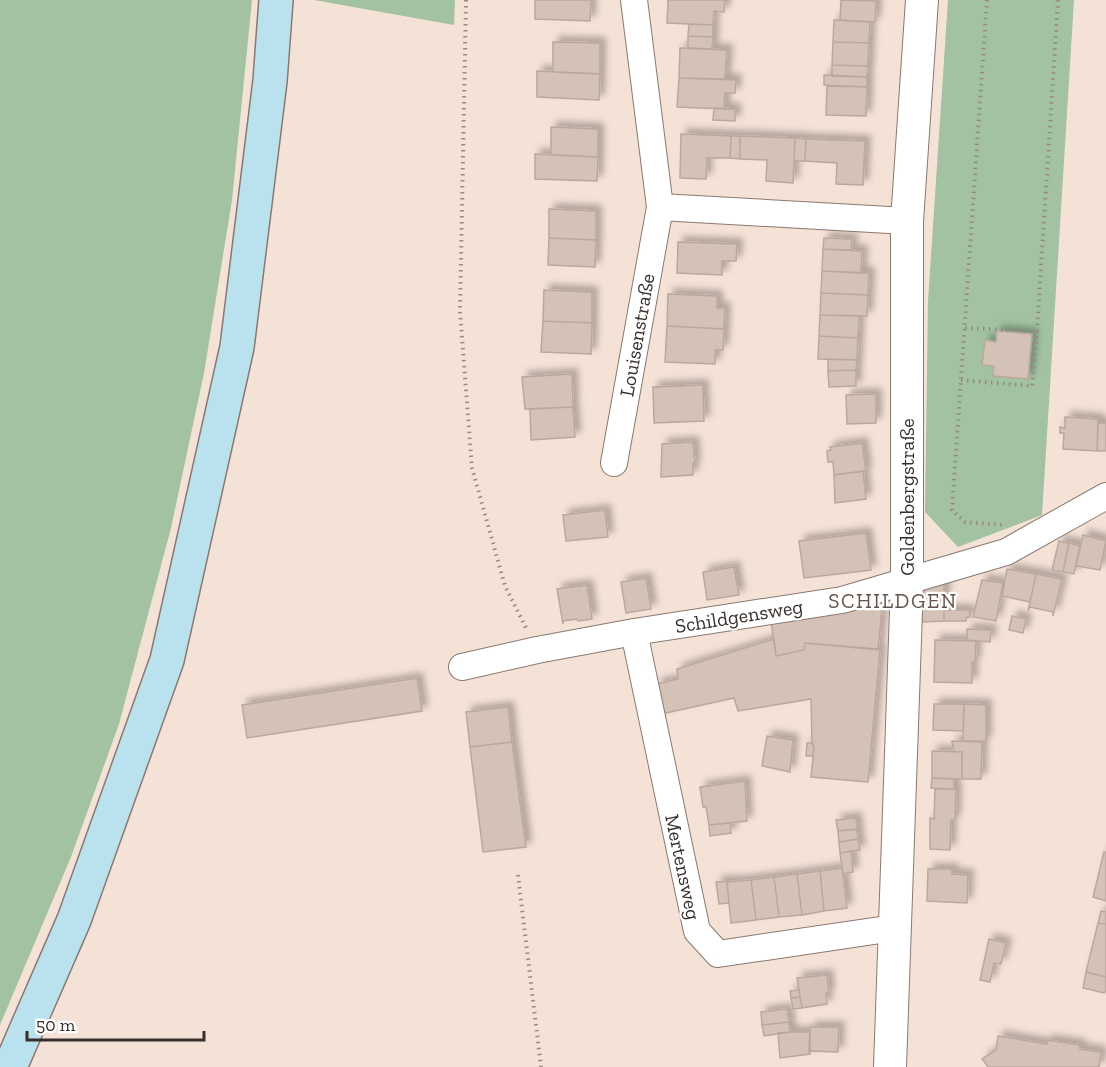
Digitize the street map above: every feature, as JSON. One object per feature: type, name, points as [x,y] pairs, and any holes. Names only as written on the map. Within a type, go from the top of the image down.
[{"type":"main road","points":[[10,1067],[74,920],[167,660],[237,347],[270,81],[276,0]]},
{"type":"street","name":"Louisenstraße","points":[[615,463],[660,207],[634,0]]},
{"type":"street","name":"Goldenbergstraße","points":[[891,1067],[894,928],[908,582],[907,221],[922,0]]},
{"type":"street","points":[[660,207],[907,221]]},
{"type":"street","name":"Schildgensweg","points":[[462,667],[634,632],[842,600],[1006,552],[1106,496]]},
{"type":"street","name":"Mertensweg","points":[[634,632],[697,931],[718,954],[894,928]]},
{"type":"path","points":[[466,0],[460,311],[472,468],[505,586],[537,650]]},
{"type":"path","points":[[987,0],[952,510],[965,522],[1007,525]]},
{"type":"path","points":[[961,381],[1032,386],[1058,0]]},
{"type":"path","points":[[965,328],[1037,331]]},
{"type":"path","points":[[518,875],[541,1067]]},
{"type":"green space","points":[[0,0],[252,0],[232,200],[204,373],[171,528],[119,724],[71,857],[0,1025]]},
{"type":"green space","points":[[314,0],[455,0],[454,25]]},
{"type":"green space","points":[[948,0],[1074,0],[1042,515],[958,547],[925,512],[928,301]]},
{"type":"building","points":[[535,0],[591,0],[590,21],[535,19]]},
{"type":"building","points":[[668,0],[725,0],[724,12],[714,11],[713,25],[667,23]]},
{"type":"building","points":[[841,0],[876,1],[875,22],[840,20]]},
{"type":"building","points":[[834,20],[870,22],[869,43],[833,42]]},
{"type":"building","points":[[689,24],[713,25],[713,37],[688,36]]},
{"type":"building","points":[[688,36],[713,37],[712,49],[688,48]]},
{"type":"building","points":[[553,42],[600,43],[600,74],[553,72]]},
{"type":"building","points":[[833,42],[869,43],[868,66],[832,65]]},
{"type":"building","points":[[680,48],[727,50],[725,79],[679,78]]},
{"type":"building","points":[[832,65],[868,66],[867,77],[832,76]]},
{"type":"building","points":[[537,71],[600,74],[599,100],[537,97]]},
{"type":"building","points":[[824,75],[867,77],[867,87],[824,85]]},
{"type":"building","points":[[679,78],[736,80],[735,93],[725,93],[724,109],[677,107]]},
{"type":"building","points":[[827,86],[867,87],[866,116],[826,115]]},
{"type":"building","points":[[714,108],[735,109],[735,121],[713,120]]},
{"type":"building","points":[[551,127],[598,129],[598,157],[551,155]]},
{"type":"building","points":[[681,134],[731,136],[730,158],[707,158],[706,179],[680,178]]},
{"type":"building","points":[[731,136],[740,136],[740,159],[730,158]]},
{"type":"building","points":[[740,136],[795,138],[793,183],[766,181],[767,160],[740,159]]},
{"type":"building","points":[[795,138],[806,139],[805,161],[794,161]]},
{"type":"building","points":[[806,139],[865,141],[863,185],[836,184],[837,163],[805,161]]},
{"type":"building","points":[[535,154],[598,157],[597,181],[535,179]]},
{"type":"building","points":[[549,209],[596,211],[596,240],[549,238]]},
{"type":"building","points":[[549,238],[596,240],[595,267],[548,265]]},
{"type":"building","points":[[824,238],[852,239],[851,250],[823,249]]},
{"type":"building","points":[[678,242],[737,244],[736,261],[722,261],[722,275],[677,273]]},
{"type":"building","points":[[823,249],[862,251],[861,273],[822,271]]},
{"type":"building","points":[[822,271],[869,273],[868,295],[821,293]]},
{"type":"building","points":[[544,290],[592,292],[592,323],[543,321]]},
{"type":"building","points":[[821,293],[868,295],[867,316],[820,315]]},
{"type":"building","points":[[668,294],[717,296],[717,308],[725,308],[724,329],[667,326]]},
{"type":"building","points":[[820,315],[859,316],[858,338],[819,336]]},
{"type":"building","points":[[543,321],[592,323],[591,354],[541,352]]},
{"type":"building","points":[[667,326],[724,329],[723,350],[715,350],[715,364],[665,362]]},
{"type":"building","points":[[997,331],[1032,334],[1028,379],[993,376],[994,366],[982,365],[985,340],[996,342]]},
{"type":"building","points":[[819,336],[858,338],[857,360],[818,359]]},
{"type":"building","points":[[828,359],[857,360],[856,370],[828,371]]},
{"type":"building","points":[[856,370],[856,386],[829,387],[828,371]]},
{"type":"building","points":[[572,374],[573,407],[525,409],[522,377]]},
{"type":"building","points":[[703,385],[704,421],[654,423],[653,387]]},
{"type":"building","points":[[876,394],[876,423],[847,424],[846,395]]},
{"type":"building","points":[[573,407],[575,437],[531,440],[530,409]]},
{"type":"building","points":[[1065,417],[1098,419],[1097,451],[1063,449],[1064,433],[1060,433],[1060,427],[1065,428]]},
{"type":"building","points":[[1098,423],[1106,423],[1106,451],[1097,451]]},
{"type":"building","points":[[693,442],[695,463],[693,463],[693,475],[661,477],[662,444]]},
{"type":"building","points":[[862,443],[866,471],[834,475],[833,462],[828,462],[827,451],[831,450],[830,447]]},
{"type":"building","points":[[863,471],[866,499],[835,503],[834,475]]},
{"type":"building","points":[[605,510],[608,537],[566,541],[563,515]]},
{"type":"building","points":[[866,533],[871,570],[804,578],[799,541]]},
{"type":"building","points":[[1083,535],[1106,541],[1100,570],[1076,566]]},
{"type":"building","points":[[1059,541],[1069,543],[1063,572],[1052,570]]},
{"type":"building","points":[[1069,543],[1080,546],[1074,574],[1063,572]]},
{"type":"building","points":[[734,567],[739,595],[707,600],[703,572]]},
{"type":"building","points":[[1007,569],[1036,574],[1030,602],[1002,596]]},
{"type":"building","points":[[1036,574],[1062,579],[1053,616],[1053,612],[1030,607],[1028,611]]},
{"type":"building","points":[[646,578],[651,609],[626,613],[621,582]]},
{"type":"building","points":[[982,580],[1003,583],[996,621],[973,617]]},
{"type":"building","points":[[944,583],[944,621],[922,622],[920,584]]},
{"type":"building","points":[[587,585],[592,619],[563,621],[563,624],[557,589]]},
{"type":"building","points":[[861,608],[882,609],[878,649],[805,643],[804,650],[776,656],[771,622]]},
{"type":"building","points":[[944,610],[970,611],[970,617],[967,617],[966,621],[944,621]]},
{"type":"building","points":[[1012,616],[1026,619],[1023,633],[1009,630]]},
{"type":"building","points":[[967,629],[991,630],[990,642],[967,640]]},
{"type":"building","points":[[774,639],[776,656],[804,650],[805,643],[880,650],[868,782],[811,777],[814,747],[811,699],[738,711],[734,698],[661,714],[656,684],[678,679],[677,669]]},
{"type":"building","points":[[935,640],[976,641],[975,662],[972,662],[972,683],[934,682]]},
{"type":"building","points":[[417,678],[422,711],[247,738],[242,705]]},
{"type":"building","points":[[934,704],[964,704],[963,731],[933,730]]},
{"type":"building","points":[[964,704],[986,705],[986,741],[963,741]]},
{"type":"building","points":[[508,707],[512,742],[470,747],[466,712]]},
{"type":"building","points":[[767,736],[793,740],[790,772],[762,766]]},
{"type":"building","points":[[952,741],[982,742],[981,779],[962,779],[962,752],[954,752]]},
{"type":"building","points":[[512,742],[526,847],[483,852],[470,747]]},
{"type":"building","points":[[807,743],[812,743],[814,747],[813,756],[806,756]]},
{"type":"building","points":[[932,751],[962,752],[962,779],[932,778]]},
{"type":"building","points":[[932,778],[954,779],[954,789],[931,788]]},
{"type":"building","points":[[745,781],[747,821],[709,825],[700,787]]},
{"type":"building","points":[[935,789],[956,789],[955,820],[951,820],[950,850],[930,849],[930,818],[934,819]]},
{"type":"building","points":[[856,818],[857,829],[838,831],[836,820]]},
{"type":"building","points":[[730,823],[731,833],[710,836],[709,825]]},
{"type":"building","points":[[857,829],[858,839],[839,842],[838,831]]},
{"type":"building","points":[[858,839],[860,850],[840,853],[839,842]]},
{"type":"building","points":[[851,851],[853,872],[843,874],[840,853]]},
{"type":"building","points":[[1104,852],[1106,852],[1106,901],[1093,897]]},
{"type":"building","points":[[842,868],[847,908],[824,911],[820,871]]},
{"type":"building","points":[[928,869],[952,869],[952,874],[968,875],[967,903],[927,901]]},
{"type":"building","points":[[820,871],[824,911],[802,915],[797,874]]},
{"type":"building","points":[[797,874],[802,915],[779,917],[774,877]]},
{"type":"building","points":[[774,877],[779,917],[756,920],[751,880]]},
{"type":"building","points":[[751,880],[756,920],[731,923],[727,882]]},
{"type":"building","points":[[727,881],[729,903],[719,904],[716,882]]},
{"type":"building","points":[[1101,911],[1106,912],[1106,924],[1098,923]]},
{"type":"building","points":[[1098,923],[1106,924],[1106,977],[1086,972]]},
{"type":"building","points":[[989,939],[1006,943],[1001,964],[994,963],[990,982],[980,980]]},
{"type":"building","points":[[1086,972],[1106,977],[1104,993],[1083,988]]},
{"type":"building","points":[[827,975],[829,992],[826,993],[827,1004],[802,1008],[797,978]]},
{"type":"building","points":[[799,990],[800,997],[791,998],[790,991]]},
{"type":"building","points":[[800,997],[802,1008],[793,1009],[791,998]]},
{"type":"building","points":[[787,1009],[789,1022],[762,1025],[761,1012]]},
{"type":"building","points":[[789,1022],[790,1032],[764,1036],[762,1025]]},
{"type":"building","points":[[810,1027],[839,1027],[838,1052],[809,1051]]},
{"type":"building","points":[[810,1032],[810,1054],[780,1058],[778,1033]]},
{"type":"building","points":[[998,1036],[1047,1044],[1047,1040],[1080,1045],[1080,1049],[1101,1052],[1099,1067],[988,1067],[982,1059],[996,1050]]},
{"type":"district","name":"SCHILDGEN","points":[[893,601]]}]
